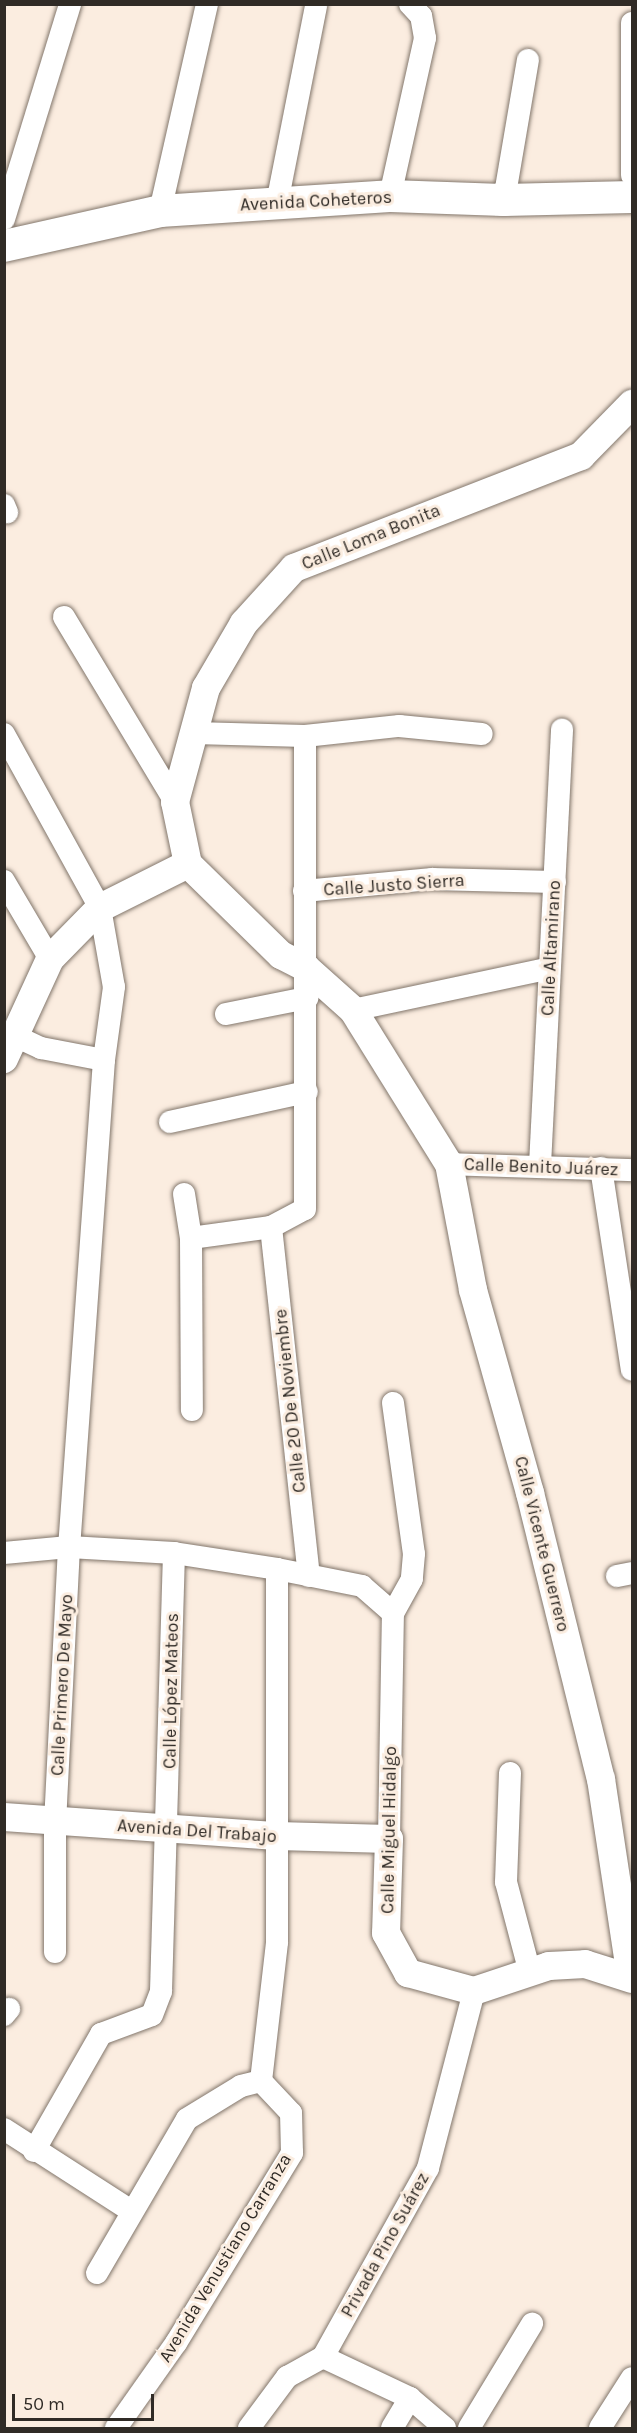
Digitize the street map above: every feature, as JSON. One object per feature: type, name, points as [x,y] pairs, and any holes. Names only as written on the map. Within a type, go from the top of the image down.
[{"type":"main road","name":"Avenida Coheteros","points":[[4,246],[160,211],[390,196],[504,200],[633,196]]},
{"type":"street","points":[[4,219],[70,4]]},
{"type":"street","points":[[160,211],[207,4]]},
{"type":"street","points":[[390,196],[425,38],[421,16],[410,4]]},
{"type":"street","points":[[277,203],[316,6]]},
{"type":"street","points":[[632,23],[633,175]]},
{"type":"street","points":[[504,200],[528,60]]},
{"type":"street","name":"Calle Loma Bonita","points":[[188,864],[175,802],[206,688],[244,623],[294,568],[581,456],[633,404]]},
{"type":"street","points":[[64,617],[175,802]]},
{"type":"street","points":[[194,733],[305,736],[399,726],[482,734]]},
{"type":"street","name":"Calle Altamirano","points":[[540,1165],[562,730]]},
{"type":"street","name":"Calle Primero De Mayo","points":[[4,734],[100,908],[114,987],[104,1060],[69,1547],[55,1822],[55,1952]]},
{"type":"street","points":[[191,1238],[271,1227],[305,1209],[307,1092],[304,891],[305,736]]},
{"type":"street","points":[[104,1060],[41,1048],[9,1047],[50,959],[100,908],[188,864]]},
{"type":"street","name":"Calle Vicente Guerrero","points":[[188,864],[281,955],[306,968],[353,1010],[449,1164],[473,1290],[531,1493],[601,1779],[632,1978]]},
{"type":"street","name":"Calle Justo Sierra","points":[[304,891],[432,879],[555,882]]},
{"type":"street","points":[[4,881],[50,959]]},
{"type":"street","points":[[353,1010],[550,968]]},
{"type":"street","points":[[226,1014],[306,998]]},
{"type":"street","points":[[170,1122],[307,1092]]},
{"type":"street","name":"Calle Benito Juárez","points":[[449,1164],[540,1165],[633,1170]]},
{"type":"street","points":[[601,1168],[633,1370]]},
{"type":"street","points":[[184,1194],[191,1238],[192,1410]]},
{"type":"street","name":"Calle 20 De Noviembre","points":[[271,1227],[309,1576]]},
{"type":"street","points":[[4,1553],[69,1547],[174,1553],[277,1569],[362,1586],[393,1613],[412,1579],[414,1554],[393,1402]]},
{"type":"street","name":"Calle López Mateos","points":[[34,2151],[101,2034],[152,2015],[160,1991],[168,1828],[174,1553]]},
{"type":"street","points":[[97,2272],[187,2119],[241,2086],[261,2081],[276,1942],[277,1569]]},
{"type":"street","name":"Calle Miguel Hidalgo","points":[[393,1613],[386,1933],[408,1973],[474,1990]]},
{"type":"street","points":[[510,1773],[506,1882],[530,1973]]},
{"type":"street","name":"Avenida Del Trabajo","points":[[4,1817],[277,1836],[389,1839]]},
{"type":"street","points":[[474,1990],[549,1966],[585,1964],[632,1978]]},
{"type":"street","name":"Privada Pino Suárez","points":[[323,2357],[428,2169],[474,1990]]},
{"type":"street","name":"Avenida Venustiano Carranza","points":[[117,2428],[176,2343],[292,2153],[291,2113],[261,2081]]},
{"type":"street","points":[[4,2129],[34,2151],[131,2211]]},
{"type":"street","points":[[469,2428],[531,2324]]},
{"type":"street","points":[[249,2428],[287,2377],[323,2357],[410,2398],[445,2428]]},
{"type":"street","points":[[600,2428],[633,2378]]},
{"type":"street","points":[[392,2428],[410,2398]]}]
